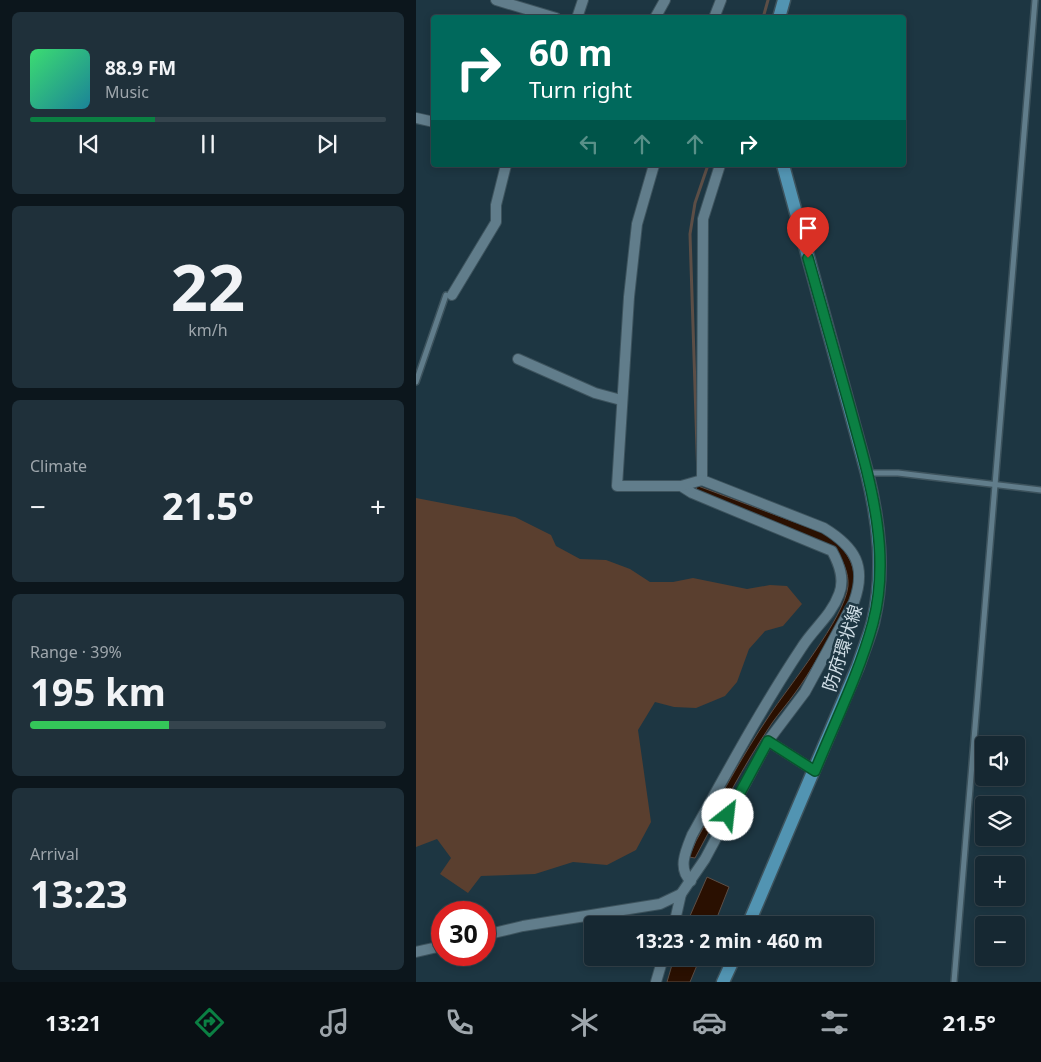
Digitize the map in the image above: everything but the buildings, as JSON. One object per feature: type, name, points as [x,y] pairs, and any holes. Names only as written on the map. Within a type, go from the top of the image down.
[{"type":"main road","points":[[780,15],[784,0]]},
{"type":"main road","name":"防府環状線","points":[[752,916],[858,666],[873,622],[880,566],[879,529],[868,473],[784,167]]},
{"type":"main road","points":[[724,982],[731,966]]},
{"type":"street","points":[[496,0],[526,13]]},
{"type":"street","points":[[578,15],[583,0]]},
{"type":"street","points":[[657,15],[665,0]]},
{"type":"street","points":[[715,15],[721,0]]},
{"type":"street","points":[[416,118],[431,121]]},
{"type":"street","points":[[449,295],[496,222],[496,205],[506,167]]},
{"type":"street","points":[[653,167],[636,224],[621,400],[617,486],[681,486],[702,480],[824,528],[847,545],[854,554],[860,573],[859,588],[854,602],[809,684],[768,741],[682,894],[676,916]]},
{"type":"street","points":[[702,480],[701,260],[703,219],[719,167]]},
{"type":"street","points":[[518,359],[595,393],[621,400]]},
{"type":"street","points":[[681,486],[692,493],[832,551],[840,567],[842,582],[840,593],[830,614],[803,645],[692,835],[683,861],[686,877],[691,881]]},
{"type":"street","points":[[768,741],[815,771]]},
{"type":"street","points":[[496,932],[523,926],[660,904],[682,894]]},
{"type":"street","points":[[416,952],[431,949]]},
{"type":"street","points":[[656,982],[661,966]]},
{"type":"lane","points":[[954,982],[1035,0]]},
{"type":"lane","points":[[416,382],[449,295]]},
{"type":"lane","points":[[868,473],[898,473],[1041,490]]},
{"type":"shaded area","points":[[698,486],[821,532],[834,541],[849,559],[854,574],[854,583],[840,618],[819,656],[751,756],[695,858],[689,857],[713,809],[759,731],[827,634],[845,600],[848,586],[848,576],[845,567],[836,551],[697,490],[696,487]]},
{"type":"shaded area","points":[[416,498],[515,517],[551,535],[556,546],[580,559],[606,560],[630,569],[650,582],[673,582],[693,578],[747,589],[770,585],[787,586],[802,604],[783,626],[765,631],[749,649],[737,682],[725,696],[696,708],[674,707],[655,702],[638,730],[651,822],[636,850],[607,865],[573,862],[535,874],[481,876],[468,893],[440,874],[451,858],[437,839],[416,847]]},
{"type":"shaded area","points":[[707,877],[729,887],[718,916],[690,916]]},
{"type":"shaded area","points":[[672,966],[697,966],[690,982],[667,982]]},
{"type":"waterway","points":[[764,15],[768,0]]},
{"type":"waterway","points":[[698,479],[690,234],[695,203],[707,167]]},
{"type":"route","points":[[728,815],[768,741],[815,771],[858,666],[873,622],[877,596],[880,566],[879,529],[876,508],[808,258]]}]
